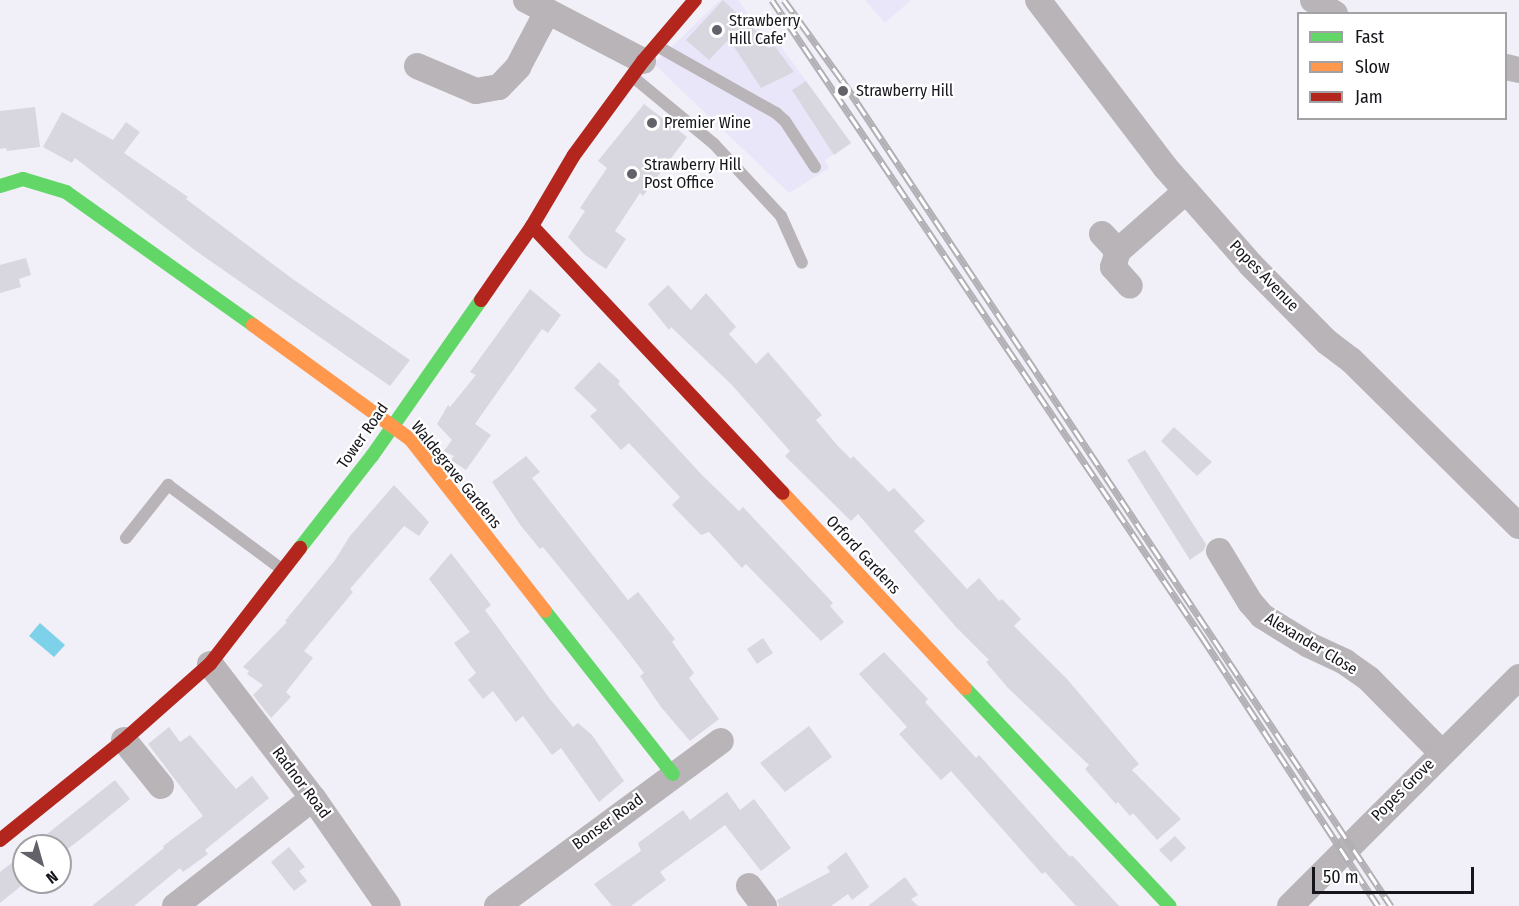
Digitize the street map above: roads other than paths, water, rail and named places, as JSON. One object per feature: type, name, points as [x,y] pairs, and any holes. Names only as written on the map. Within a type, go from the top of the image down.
[{"type":"street","name":"Tower Road","points":[[0,840],[123,740],[210,664],[372,456],[392,424],[532,226],[574,155],[644,61],[695,0]]},
{"type":"street","name":"Popes Avenue","points":[[1038,0],[1117,107],[1185,192],[1327,342],[1351,360],[1519,526]]},
{"type":"street","points":[[1313,0],[1332,12]]},
{"type":"street","points":[[417,66],[476,91],[499,87],[518,67],[536,6],[644,61]]},
{"type":"street","name":"Waldegrave Gardens","points":[[0,186],[23,179],[66,192],[392,424],[411,440],[673,774]]},
{"type":"street","points":[[1130,286],[1113,267],[1110,243],[1185,192]]},
{"type":"street","name":"Orford Gardens","points":[[532,226],[1170,906]]},
{"type":"street","name":"Alexander Close","points":[[1219,551],[1250,602],[1262,616],[1309,645],[1345,662],[1369,679],[1441,752]]},
{"type":"street","name":"Radnor Road","points":[[210,664],[313,798],[388,906]]},
{"type":"street","name":"Popes Grove","points":[[1290,906],[1441,752],[1519,677]]},
{"type":"street","points":[[123,740],[161,786]]},
{"type":"street","name":"Bonser Road","points":[[497,906],[673,774],[721,741]]},
{"type":"street","points":[[175,906],[313,798]]},
{"type":"street","points":[[749,886],[764,906]]},
{"type":"lane","points":[[644,61],[776,113],[785,121],[815,167]]},
{"type":"lane","points":[[644,61],[714,144],[781,216],[802,263]]},
{"type":"lane","points":[[126,537],[168,485],[284,570]]},
{"type":"water","points":[[40,623],[65,645],[54,657],[29,636]]},
{"type":"railway","points":[[772,0],[1202,637],[1378,906]]},
{"type":"railway","points":[[784,0],[842,80],[1391,906]]},
{"type":"place","name":"Strawberry Hill Cafe'","points":[[717,30]]},
{"type":"place","name":"Strawberry Hill","points":[[843,91]]},
{"type":"place","name":"Premier Wine","points":[[652,123]]},
{"type":"place","name":"Strawberry Hill Post Office","points":[[632,174]]}]
